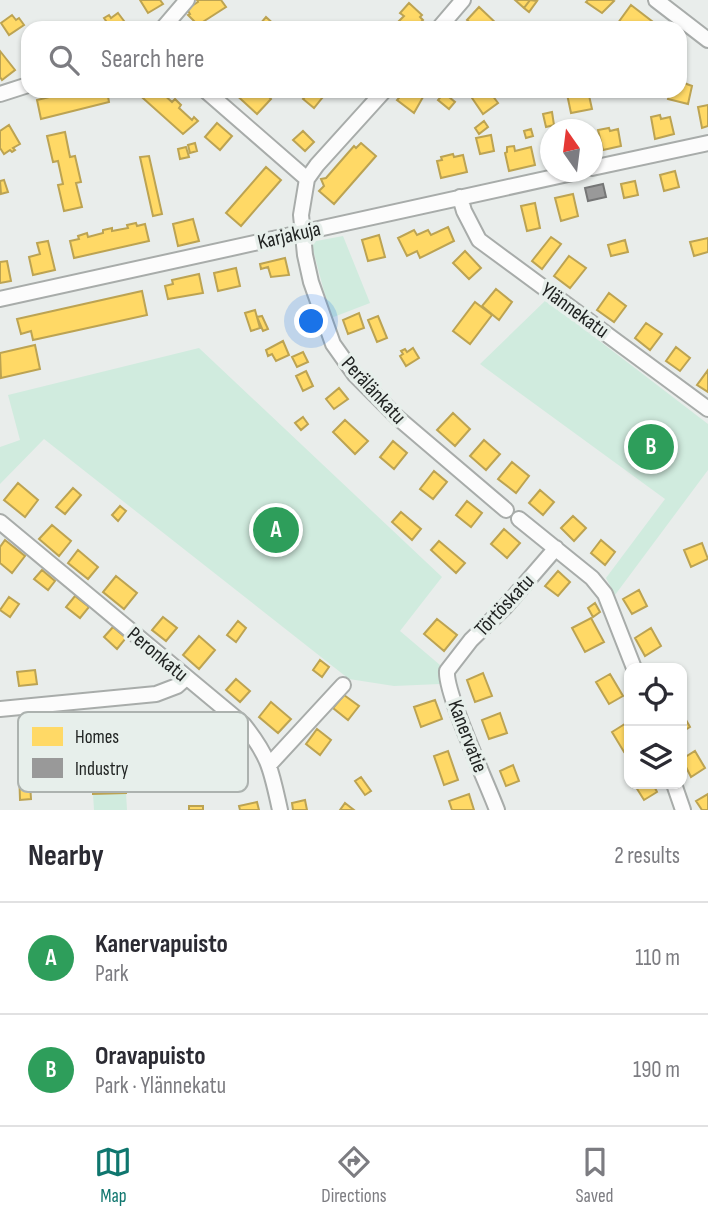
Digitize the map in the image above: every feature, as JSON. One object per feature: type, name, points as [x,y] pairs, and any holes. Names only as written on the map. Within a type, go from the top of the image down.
[{"type":"street","points":[[169,21],[187,0]]},
{"type":"street","points":[[445,21],[463,0]]},
{"type":"street","points":[[656,0],[683,21]]},
{"type":"street","points":[[687,24],[708,40]]},
{"type":"street","points":[[0,94],[21,87]]},
{"type":"street","points":[[214,98],[307,179],[378,98]]},
{"type":"street","points":[[603,166],[708,143]]},
{"type":"street","name":"Perälänkatu","points":[[307,179],[302,208],[302,232],[311,282],[333,344],[355,375],[398,418],[506,510]]},
{"type":"street","name":"Karjakuja","points":[[0,299],[540,180]]},
{"type":"street","name":"Ylännekatu","points":[[460,197],[479,240],[708,409]]},
{"type":"street","points":[[519,520],[592,578],[605,594],[632,663]]},
{"type":"street","name":"Peronkatu","points":[[0,522],[228,712]]},
{"type":"street","name":"Törtöskatu","points":[[452,663],[556,548]]},
{"type":"street","name":"Kanervatie","points":[[452,663],[446,677],[497,810]]},
{"type":"street","points":[[0,709],[156,694],[177,687],[186,678]]},
{"type":"street","points":[[270,764],[343,685]]},
{"type":"street","name":"Peronkatu","points":[[248,730],[270,764],[280,810]]},
{"type":"street","points":[[676,789],[683,810]]},
{"type":"green space","points":[[343,236],[370,303],[331,318],[311,242]]},
{"type":"green space","points":[[546,300],[708,424],[708,470],[615,595],[606,578],[665,499],[480,364]]},
{"type":"green space","points":[[199,348],[442,577],[400,631],[440,665],[440,684],[394,686],[349,679],[44,439],[0,484],[0,447],[20,440],[8,395]]},
{"type":"green space","points":[[126,793],[127,810],[94,810],[93,794]]},
{"type":"building: Homes","points":[[140,0],[160,0],[163,4],[148,13]]},
{"type":"building: Homes","points":[[197,0],[221,0],[226,7],[204,21],[194,21],[188,15],[190,14],[187,9],[198,2]]},
{"type":"building: Homes","points":[[515,0],[530,0],[524,8]]},
{"type":"building: Homes","points":[[530,0],[537,1],[529,12],[524,8]]},
{"type":"building: Homes","points":[[614,1],[602,13],[586,2]]},
{"type":"building: Homes","points":[[409,3],[422,15],[420,17],[423,20],[399,21],[404,16],[400,13]]},
{"type":"building: Homes","points":[[631,5],[652,21],[619,21]]},
{"type":"building: Homes","points":[[479,7],[494,21],[468,21]]},
{"type":"building: Homes","points":[[118,13],[124,21],[106,21],[104,18],[109,15],[111,18]]},
{"type":"building: Homes","points":[[12,15],[16,20],[19,18],[21,27],[9,35],[1,23]]},
{"type":"building: Homes","points":[[0,51],[15,70],[2,80],[0,77]]},
{"type":"building: Homes","points":[[687,84],[692,86],[688,104],[668,99],[687,98]]},
{"type":"building: Homes","points":[[108,98],[109,102],[41,119],[37,100]]},
{"type":"building: Homes","points":[[143,98],[168,98],[172,102],[175,99],[181,105],[179,108],[192,120],[194,117],[198,121],[183,134]]},
{"type":"building: Homes","points":[[240,98],[270,98],[257,114]]},
{"type":"building: Homes","points":[[304,98],[322,98],[314,108]]},
{"type":"building: Homes","points":[[399,98],[422,98],[414,113],[397,100]]},
{"type":"building: Homes","points":[[450,98],[455,102],[449,109],[438,100]]},
{"type":"building: Homes","points":[[472,98],[494,98],[498,103],[483,114]]},
{"type":"building: Homes","points":[[568,98],[590,98],[592,109],[571,113]]},
{"type":"building: Homes","points":[[708,105],[708,126],[702,128],[698,107]]},
{"type":"building: Homes","points":[[552,112],[553,119],[544,119],[543,114]]},
{"type":"building: Homes","points":[[660,115],[661,119],[670,117],[674,134],[655,139],[651,117]]},
{"type":"building: Homes","points":[[484,121],[488,127],[479,134],[475,128]]},
{"type":"building: Homes","points":[[217,123],[232,136],[220,150],[205,137]]},
{"type":"building: Homes","points":[[9,125],[20,144],[13,148],[15,150],[12,152],[10,150],[4,154],[0,148],[0,131]]},
{"type":"building: Homes","points":[[531,129],[533,136],[526,138],[524,131]]},
{"type":"building: Homes","points":[[603,129],[618,129],[621,146],[603,150]]},
{"type":"building: Homes","points":[[303,131],[314,142],[305,151],[293,140]]},
{"type":"building: Homes","points":[[65,132],[70,157],[75,156],[81,182],[76,183],[82,207],[64,211],[58,185],[63,184],[58,161],[53,162],[47,136]]},
{"type":"building: Homes","points":[[491,135],[494,151],[480,154],[476,138]]},
{"type":"building: Homes","points":[[195,143],[197,151],[190,153],[188,145]]},
{"type":"building: Homes","points":[[361,143],[376,156],[334,204],[319,191],[324,186],[321,179],[326,178],[354,146],[356,148]]},
{"type":"building: Homes","points":[[514,146],[515,151],[531,147],[535,165],[509,171],[505,153],[507,147]]},
{"type":"building: Homes","points":[[186,147],[189,157],[180,159],[178,149]]},
{"type":"building: Homes","points":[[453,154],[454,157],[463,155],[467,172],[441,178],[437,161]]},
{"type":"building: Homes","points":[[149,156],[162,214],[153,216],[140,157]]},
{"type":"building: Homes","points":[[266,167],[281,180],[241,226],[226,213]]},
{"type":"building: Homes","points":[[675,171],[679,187],[664,191],[660,175]]},
{"type":"building: Homes","points":[[4,180],[8,192],[1,194],[0,181]]},
{"type":"building: Homes","points":[[635,181],[638,195],[624,198],[621,184]]},
{"type":"building: Homes","points":[[573,194],[578,216],[561,221],[555,198]]},
{"type":"building: Homes","points":[[535,203],[540,228],[527,231],[521,206]]},
{"type":"building: Homes","points":[[193,219],[199,241],[178,246],[173,224]]},
{"type":"building: Homes","points":[[136,223],[137,226],[145,224],[149,241],[74,258],[70,241],[79,239],[78,236],[87,233],[88,237],[103,233],[103,230],[128,228],[127,225]]},
{"type":"building: Homes","points":[[448,227],[454,241],[420,258],[417,251],[407,256],[398,238],[414,230],[417,235],[428,230],[431,235]]},
{"type":"building: Homes","points":[[379,235],[385,257],[368,261],[362,240]]},
{"type":"building: Homes","points":[[551,237],[561,244],[542,269],[532,261]]},
{"type":"building: Homes","points":[[708,238],[708,252],[694,256],[690,242]]},
{"type":"building: Homes","points":[[625,240],[628,252],[611,256],[608,245]]},
{"type":"building: Homes","points":[[48,241],[55,270],[33,275],[29,257],[40,254],[37,243]]},
{"type":"building: Homes","points":[[465,251],[481,268],[469,279],[453,263]]},
{"type":"building: Homes","points":[[569,256],[586,268],[570,288],[554,276]]},
{"type":"building: Homes","points":[[285,258],[289,275],[271,277],[268,267],[261,269],[260,264]]},
{"type":"building: Homes","points":[[7,261],[11,281],[0,283],[0,262]]},
{"type":"building: Homes","points":[[236,268],[240,286],[218,291],[214,273]]},
{"type":"building: Homes","points":[[199,274],[203,293],[168,299],[165,286],[173,284],[172,280]]},
{"type":"building: Homes","points":[[496,289],[512,302],[499,320],[482,306]]},
{"type":"building: Homes","points":[[142,291],[147,315],[33,340],[31,331],[21,334],[17,319]]},
{"type":"building: Homes","points":[[609,293],[626,306],[614,322],[597,310]]},
{"type":"building: Homes","points":[[475,302],[492,315],[470,344],[453,331]]},
{"type":"building: Homes","points":[[255,310],[260,328],[251,331],[245,313]]},
{"type":"building: Homes","points":[[359,313],[364,328],[348,334],[343,320]]},
{"type":"building: Homes","points":[[262,316],[268,329],[263,331],[257,317]]},
{"type":"building: Homes","points":[[378,316],[387,338],[377,342],[368,320]]},
{"type":"building: Homes","points":[[646,323],[662,334],[650,350],[635,338]]},
{"type":"building: Homes","points":[[283,341],[289,355],[276,361],[272,354],[268,356],[266,350]]},
{"type":"building: Homes","points":[[35,345],[40,369],[1,378],[0,353]]},
{"type":"building: Homes","points":[[676,347],[690,358],[680,371],[666,361]]},
{"type":"building: Homes","points":[[413,348],[419,358],[406,366],[400,356],[403,354],[401,351],[405,349],[407,352]]},
{"type":"building: Homes","points":[[303,352],[308,362],[297,367],[292,357]]},
{"type":"building: Homes","points":[[708,370],[708,392],[697,385]]},
{"type":"building: Homes","points":[[306,371],[313,386],[303,391],[296,376]]},
{"type":"building: Homes","points":[[339,388],[348,399],[334,409],[326,399]]},
{"type":"building: Homes","points":[[453,413],[470,429],[455,446],[437,430]]},
{"type":"building: Homes","points":[[303,417],[308,424],[301,430],[295,423]]},
{"type":"building: Homes","points":[[345,420],[368,441],[355,454],[333,432]]},
{"type":"building: Homes","points":[[484,440],[500,454],[486,470],[470,456]]},
{"type":"building: Homes","points":[[393,441],[407,453],[394,469],[380,457]]},
{"type":"building: Homes","points":[[512,462],[529,476],[516,493],[498,479]]},
{"type":"building: Homes","points":[[434,471],[447,482],[433,499],[420,489]]},
{"type":"building: Homes","points":[[18,483],[38,500],[25,517],[4,500]]},
{"type":"building: Homes","points":[[73,488],[81,495],[65,514],[56,507]]},
{"type":"building: Homes","points":[[540,490],[554,502],[543,515],[529,503]]},
{"type":"building: Homes","points":[[467,501],[482,513],[471,527],[456,515]]},
{"type":"building: Homes","points":[[120,506],[126,511],[118,521],[112,515]]},
{"type":"building: Homes","points":[[401,512],[421,529],[412,540],[392,522]]},
{"type":"building: Homes","points":[[573,516],[586,528],[574,541],[561,528]]},
{"type":"building: Homes","points":[[52,525],[71,541],[59,556],[39,539]]},
{"type":"building: Homes","points":[[504,529],[520,543],[507,558],[491,544]]},
{"type":"building: Homes","points":[[5,540],[25,556],[12,573],[0,563],[0,547]]},
{"type":"building: Homes","points":[[601,540],[615,552],[605,565],[591,553]]},
{"type":"building: Homes","points":[[439,541],[465,563],[456,573],[431,550]]},
{"type":"building: Homes","points":[[702,543],[708,559],[691,567],[684,550]]},
{"type":"building: Homes","points":[[78,550],[98,567],[88,579],[68,563]]},
{"type":"building: Homes","points":[[42,570],[55,581],[48,590],[34,579]]},
{"type":"building: Homes","points":[[558,571],[570,582],[558,596],[545,586]]},
{"type":"building: Homes","points":[[116,576],[137,593],[124,609],[103,592]]},
{"type":"building: Homes","points":[[639,590],[647,606],[632,614],[623,599]]},
{"type":"building: Homes","points":[[75,596],[89,607],[80,618],[66,607]]},
{"type":"building: Homes","points":[[9,597],[19,604],[10,617],[0,610]]},
{"type":"building: Homes","points":[[595,603],[600,612],[593,617],[588,608]]},
{"type":"building: Homes","points":[[163,617],[177,628],[166,641],[152,630]]},
{"type":"building: Homes","points":[[591,618],[604,642],[585,652],[572,628]]},
{"type":"building: Homes","points":[[437,619],[457,635],[444,651],[424,634]]},
{"type":"building: Homes","points":[[238,621],[246,628],[236,642],[227,635]]},
{"type":"building: Homes","points":[[113,627],[126,638],[117,649],[104,637]]},
{"type":"building: Homes","points":[[651,628],[661,646],[645,656],[635,638]]},
{"type":"building: Homes","points":[[199,636],[215,650],[199,669],[183,655]]},
{"type":"building: Homes","points":[[320,660],[329,667],[322,677],[313,670]]},
{"type":"building: Homes","points":[[35,670],[37,684],[19,686],[17,672]]},
{"type":"building: Homes","points":[[483,673],[492,696],[475,702],[467,680]]},
{"type":"building: Homes","points":[[610,674],[623,696],[609,704],[596,682]]},
{"type":"building: Homes","points":[[236,679],[250,691],[240,702],[226,690]]},
{"type":"building: Homes","points":[[344,695],[359,706],[348,720],[333,708]]},
{"type":"building: Homes","points":[[435,700],[442,719],[421,727],[414,707]]},
{"type":"building: Homes","points":[[271,702],[291,719],[278,733],[259,717]]},
{"type":"building: Homes","points":[[500,713],[507,733],[489,739],[482,720]]},
{"type":"building: Homes","points":[[624,724],[624,752],[612,732]]},
{"type":"building: Homes","points":[[317,729],[331,740],[320,755],[306,744]]},
{"type":"building: Homes","points":[[448,751],[458,780],[444,785],[434,756]]},
{"type":"building: Homes","points":[[695,751],[705,768],[691,777],[687,769],[687,756]]},
{"type":"building: Homes","points":[[513,765],[519,781],[506,786],[500,771]]},
{"type":"building: Homes","points":[[361,777],[371,791],[365,795],[355,781]]},
{"type":"building: Homes","points":[[637,789],[656,789],[657,792],[644,800]]},
{"type":"building: Homes","points":[[20,792],[31,792],[31,799],[20,800]]},
{"type":"building: Homes","points":[[93,792],[126,792],[126,793]]},
{"type":"building: Homes","points":[[469,794],[474,810],[452,810],[449,801]]},
{"type":"building: Homes","points":[[708,794],[708,810],[702,810],[696,801]]},
{"type":"building: Homes","points":[[305,800],[307,810],[293,810],[292,803]]},
{"type":"building: Homes","points":[[257,802],[259,810],[240,810],[239,806]]},
{"type":"building: Homes","points":[[345,803],[354,810],[340,810]]},
{"type":"building: Homes","points":[[189,806],[203,806],[203,810],[189,810]]},
{"type":"building: Industry","points":[[603,184],[606,197],[588,201],[585,188]]},
{"type":"place","name":"Oravapuisto","points":[[651,447]]},
{"type":"place","name":"Kanervapuisto","points":[[276,530]]}]
